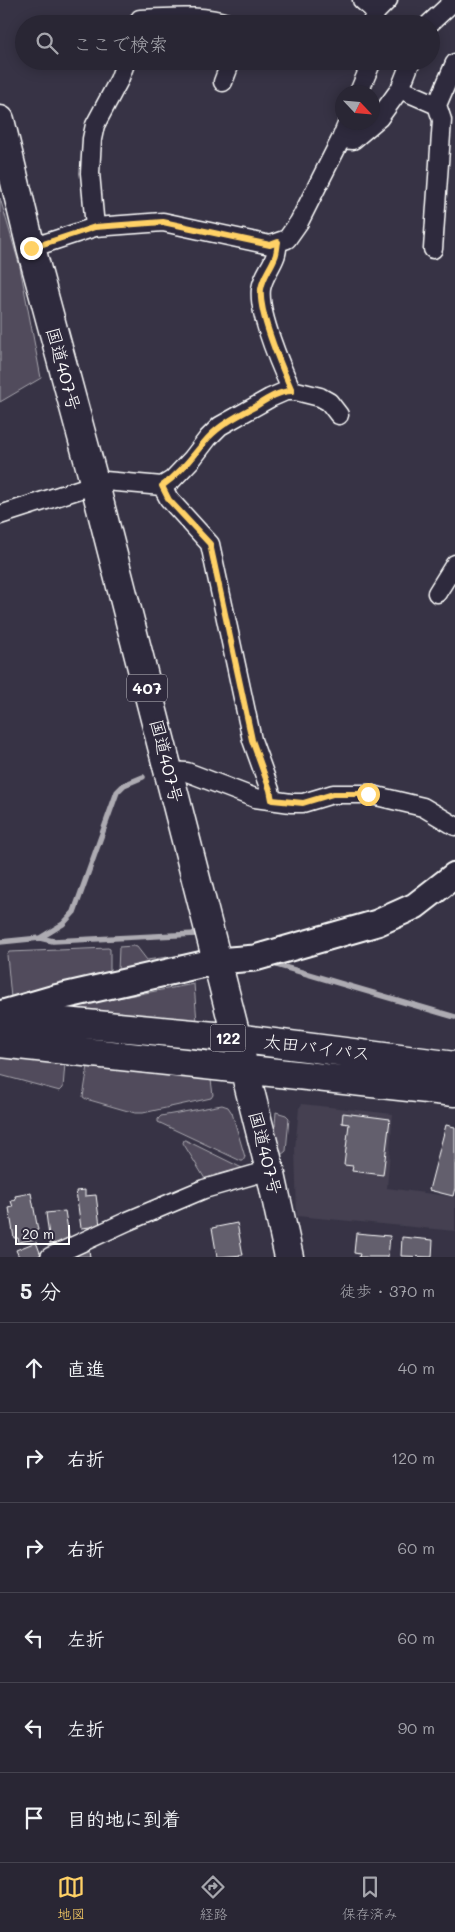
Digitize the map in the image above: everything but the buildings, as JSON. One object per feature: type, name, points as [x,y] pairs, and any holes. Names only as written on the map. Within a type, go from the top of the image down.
[{"type":"highway","name":"国道407号","points":[[0,120],[31,248],[95,485],[217,961],[270,1170],[289,1257]]},
{"type":"highway","name":"太田バイパス","points":[[0,1015],[236,1038],[455,1066]]},
{"type":"highway","name":"太田バイパス","points":[[0,1043],[455,1092]]},
{"type":"street","points":[[362,0],[378,12]]},
{"type":"street","points":[[439,15],[455,0]]},
{"type":"street","points":[[433,248],[442,120],[445,95],[455,63]]},
{"type":"street","points":[[95,227],[90,173],[92,139],[95,125],[123,70]]},
{"type":"street","points":[[223,82],[227,70]]},
{"type":"street","points":[[363,85],[369,70]]},
{"type":"street","points":[[341,139],[354,140],[379,118],[400,89],[407,70]]},
{"type":"street","points":[[400,89],[445,95]]},
{"type":"street","points":[[31,248],[95,227],[163,222],[270,245],[286,239],[299,222],[345,130]]},
{"type":"street","points":[[278,242],[275,257],[267,269],[261,287],[261,299],[277,358],[292,391]]},
{"type":"street","points":[[0,515],[105,481],[162,486],[172,480],[186,466],[220,426],[286,391],[320,397],[329,402],[339,415]]},
{"type":"street","points":[[162,486],[169,500],[210,544],[252,740],[272,800]]},
{"type":"street","points":[[437,593],[455,564]]},
{"type":"street","points":[[168,771],[187,772],[255,798],[272,800],[303,803],[333,794],[368,794],[423,807],[455,826]]},
{"type":"street","points":[[0,1015],[55,998],[217,961],[255,958],[377,923],[415,906],[455,875]]},
{"type":"street","points":[[50,1257],[128,1220],[204,1188],[270,1170]]},
{"type":"shaded area","points":[[0,198],[20,267],[41,378],[0,402]]},
{"type":"shaded area","points":[[119,947],[137,947],[147,960],[182,955],[183,962],[118,971]]},
{"type":"shaded area","points":[[110,949],[110,978],[11,998],[7,955],[9,952]]},
{"type":"shaded area","points":[[194,984],[197,1022],[46,1007],[63,1008]]},
{"type":"shaded area","points":[[0,1055],[65,1063],[63,1088],[60,1091],[0,1075]]},
{"type":"shaded area","points":[[90,1063],[207,1078],[211,1080],[213,1095],[211,1098],[143,1113],[135,1113],[83,1097]]},
{"type":"shaded area","points":[[302,1104],[393,1114],[387,1188],[455,1197],[455,1231],[297,1216],[295,1148],[299,1108]]},
{"type":"shaded area","points":[[222,1105],[228,1107],[232,1113],[245,1157],[243,1161],[158,1122],[161,1116]]},
{"type":"shaded area","points":[[276,1112],[289,1118],[286,1151],[281,1155],[278,1151],[276,1140]]},
{"type":"shaded area","points":[[184,1140],[246,1170],[207,1182],[183,1143]]},
{"type":"waterway","points":[[40,938],[63,924],[74,912],[117,792],[124,785],[143,777]]},
{"type":"waterway","points":[[0,942],[40,938],[53,941],[196,934]]},
{"type":"waterway","points":[[277,965],[455,1017]]},
{"type":"route","points":[[31,248],[95,227],[163,222],[270,245],[278,242],[275,257],[267,269],[261,287],[261,299],[277,358],[292,391],[286,391],[270,398],[220,426],[172,480],[162,486],[169,500],[202,533],[213,552],[252,740],[272,800],[303,803],[333,794],[368,794]]}]
